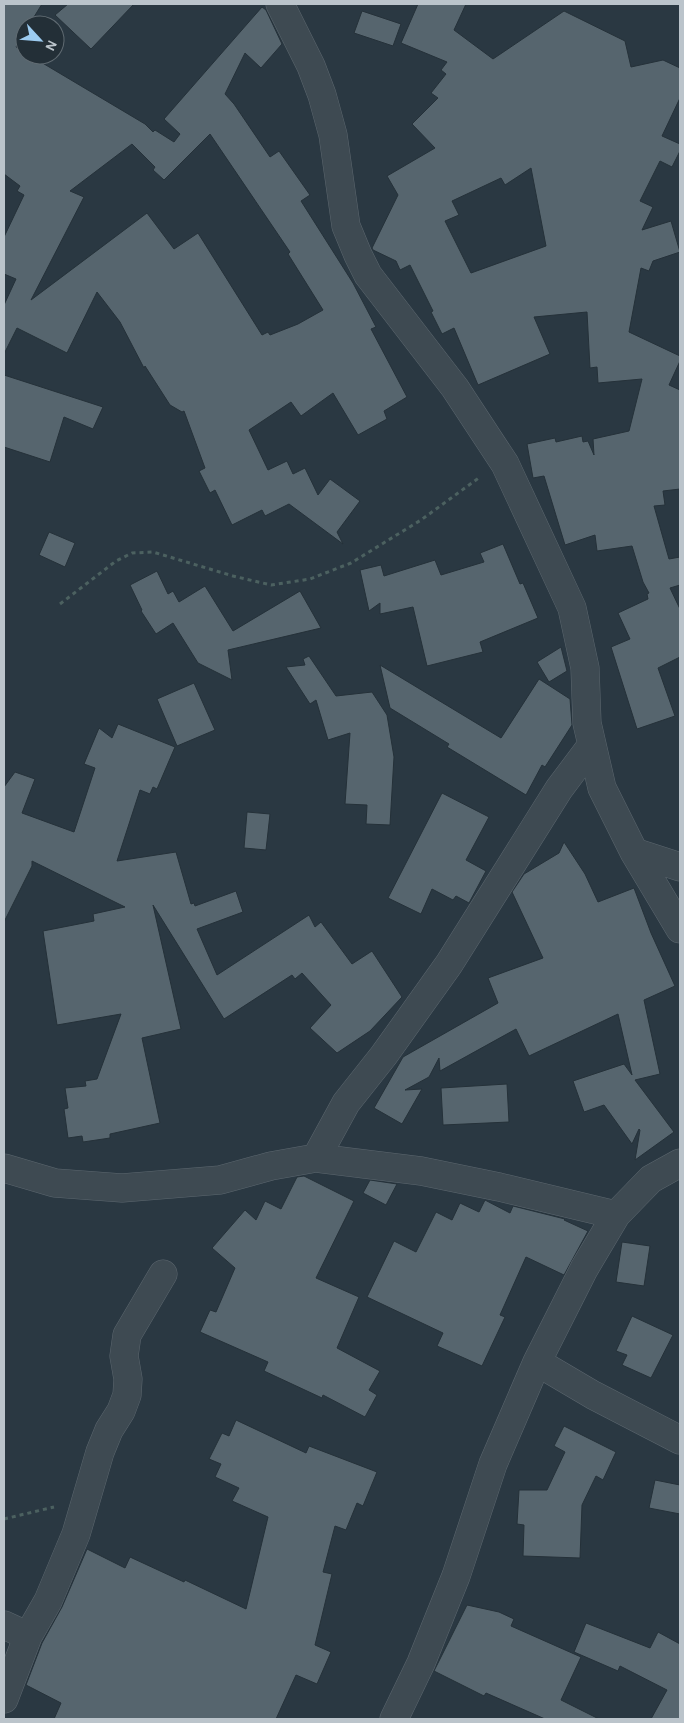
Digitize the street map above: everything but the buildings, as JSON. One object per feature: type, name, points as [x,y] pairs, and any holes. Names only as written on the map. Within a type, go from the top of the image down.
[{"type":"street","points":[[280,4],[311,66],[322,95],[333,135],[346,226],[358,256],[368,275],[455,388],[505,464],[572,608],[585,668],[588,723],[602,788],[634,852],[680,929]]},
{"type":"street","points":[[316,1158],[346,1103],[384,1055],[449,964],[559,789],[592,745]]},
{"type":"street","points":[[634,852],[680,867]]},
{"type":"street","points":[[4,1168],[55,1182],[122,1188],[170,1186],[220,1180],[271,1166],[316,1158],[421,1171],[499,1187],[616,1215]]},
{"type":"street","points":[[394,1719],[421,1664],[456,1576],[493,1464],[537,1362],[584,1269],[616,1215],[651,1178],[680,1163]]},
{"type":"street","points":[[4,1699],[28,1636],[48,1600],[76,1534],[100,1452],[127,1395],[128,1379],[124,1356],[127,1335],[163,1274]]},
{"type":"street","points":[[537,1362],[593,1395],[680,1440]]},
{"type":"street","points":[[4,1625],[28,1636]]},
{"type":"path","points":[[60,604],[116,561],[132,553],[153,552],[233,576],[271,585],[310,579],[351,563],[421,520],[474,480],[505,464]]},
{"type":"path","points":[[4,1520],[52,1508],[88,1491]]}]
